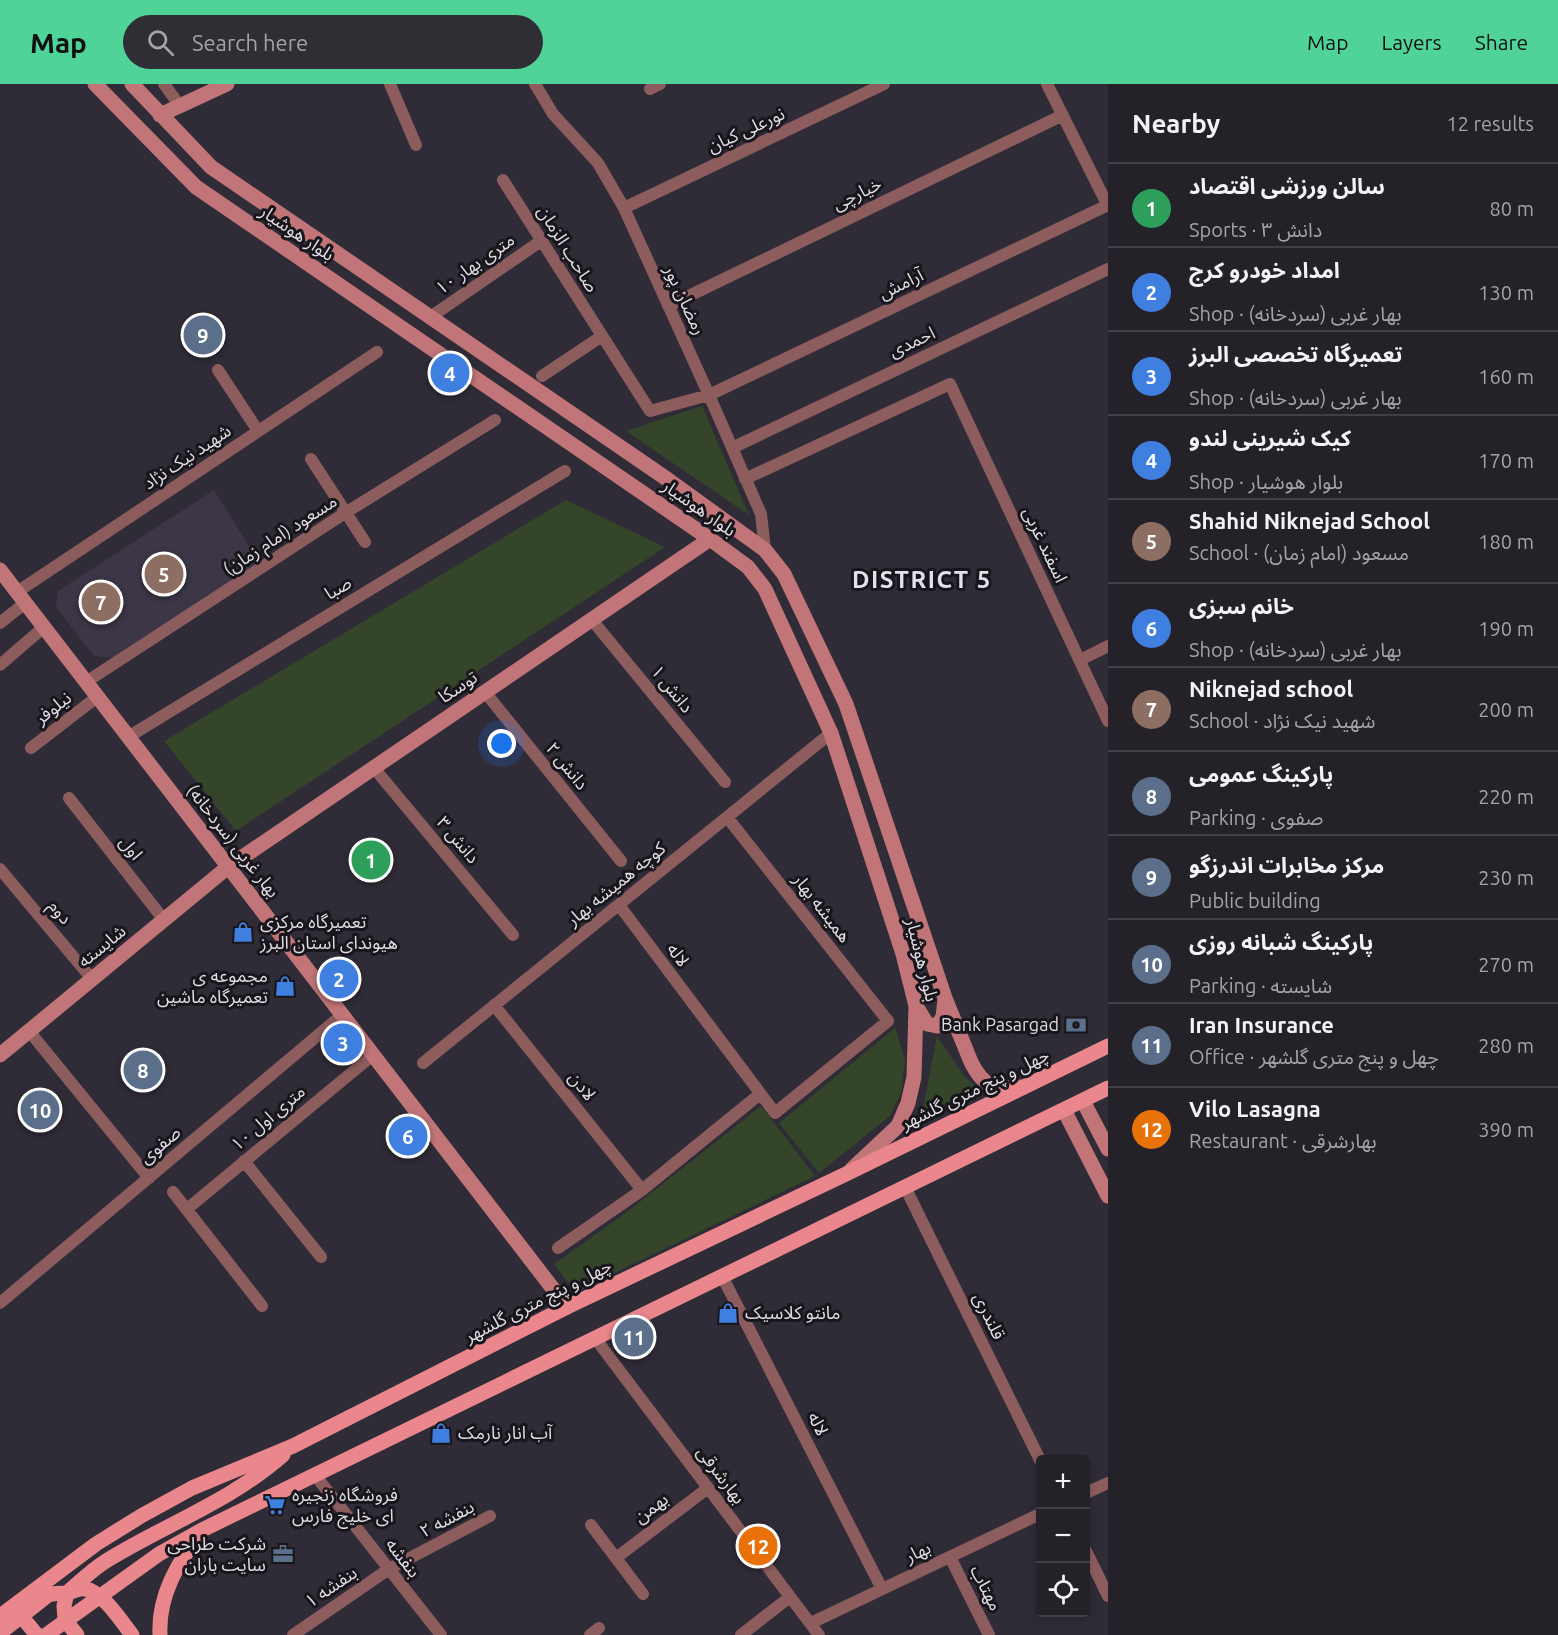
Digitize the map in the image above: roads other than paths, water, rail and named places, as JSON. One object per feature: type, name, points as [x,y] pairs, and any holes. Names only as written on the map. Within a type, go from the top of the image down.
[{"type":"main road","name":"بلوار هوشیار","points":[[95,84],[196,187],[710,539],[748,567],[765,589],[831,733],[903,954],[916,1006],[914,1077],[908,1103],[897,1126],[846,1174]]},
{"type":"main road","name":"بلوار هوشیار","points":[[132,84],[211,166],[667,479],[765,550],[784,574],[846,704],[945,998],[976,1072],[989,1086],[999,1089],[1021,1087]]},
{"type":"main road","points":[[160,115],[227,84]]},
{"type":"main road","points":[[359,299],[371,293],[375,280]]},
{"type":"main road","points":[[403,329],[403,316],[423,313]]},
{"type":"main road","name":"توسکا","points":[[228,867],[710,539]]},
{"type":"main road","name":"بهار غربی (سردخانه)","points":[[0,570],[567,1307]]},
{"type":"main road","name":"شایسته","points":[[0,1055],[228,867]]},
{"type":"main road","points":[[916,1006],[927,1024],[937,1026],[943,1017],[945,998]]},
{"type":"main road","name":"چهل و پنج متری گلشهر","points":[[2,1612],[96,1544],[192,1488],[293,1446],[567,1307],[1108,1046]]},
{"type":"main road","points":[[46,1635],[159,1554],[202,1530],[1108,1088]]},
{"type":"main road","points":[[1083,1101],[1106,1145]]},
{"type":"main road","points":[[1064,1110],[1108,1196]]},
{"type":"main road","points":[[1084,1148],[1089,1136],[1097,1136],[1106,1145]]},
{"type":"main road","points":[[77,1635],[65,1620],[64,1606],[67,1593],[105,1562],[265,1471],[293,1446]]},
{"type":"main road","points":[[160,1635],[159,1621],[170,1581],[181,1559],[202,1530]]},
{"type":"main road","points":[[105,1562],[105,1574],[108,1579],[119,1583]]},
{"type":"main road","points":[[0,1633],[48,1595],[88,1589],[100,1596],[132,1635]]},
{"type":"main road","points":[[21,1616],[37,1635]]},
{"type":"street","points":[[164,84],[180,106]]},
{"type":"street","points":[[390,84],[416,146]]},
{"type":"street","name":"رمضان پور","points":[[535,84],[553,114],[598,163],[624,208],[710,395],[761,514],[765,550]]},
{"type":"street","name":"نورعلی کیان","points":[[624,208],[884,84]]},
{"type":"street","points":[[1047,84],[1108,205]]},
{"type":"street","name":"خیارچی","points":[[668,306],[1063,115]]},
{"type":"street","name":"صاحب الزمان","points":[[503,180],[650,411],[710,395]]},
{"type":"street","name":"آرامش","points":[[710,395],[1108,205]]},
{"type":"street","name":"۱۰ متری بهار","points":[[423,313],[541,241]]},
{"type":"street","name":"احمدی","points":[[732,448],[1108,269]]},
{"type":"street","points":[[542,376],[602,336]]},
{"type":"street","name":"شهید نیک نژاد","points":[[0,623],[21,598],[258,431],[377,352]]},
{"type":"street","points":[[219,370],[258,431]]},
{"type":"street","name":"اسفند غربی","points":[[745,479],[950,384],[1108,721]]},
{"type":"street","name":"مسعود (امام زمان)","points":[[86,681],[345,513],[495,420]]},
{"type":"street","points":[[311,459],[365,542]]},
{"type":"street","name":"صبا","points":[[128,737],[566,471]]},
{"type":"street","name":"دانش ۱","points":[[592,620],[725,782]]},
{"type":"street","points":[[0,665],[44,627]]},
{"type":"street","points":[[1080,660],[1108,646]]},
{"type":"street","name":"دانش ۲","points":[[485,692],[621,861]]},
{"type":"street","name":"نیلوفر","points":[[31,748],[97,697]]},
{"type":"street","name":"کوچه همیشه بهار","points":[[423,1062],[831,733]]},
{"type":"street","name":"دانش ۳","points":[[374,768],[513,934]]},
{"type":"street","name":"اول","points":[[69,798],[164,920]]},
{"type":"street","name":"همیشه بهار","points":[[728,817],[888,1021],[775,1113]]},
{"type":"street","name":"دوم","points":[[0,869],[92,979]]},
{"type":"street","name":"لاله","points":[[619,905],[775,1113]]},
{"type":"street","name":"لادن","points":[[494,1005],[642,1190]]},
{"type":"street","name":"صفوی","points":[[0,1303],[342,1015]]},
{"type":"street","points":[[29,1031],[149,1178]]},
{"type":"street","name":"۱۰ متری اول","points":[[187,1209],[373,1055]]},
{"type":"street","points":[[558,1248],[642,1190],[760,1094]]},
{"type":"street","points":[[244,1161],[321,1257]]},
{"type":"street","name":"قلندری","points":[[905,1187],[1039,1455]]},
{"type":"street","points":[[173,1192],[262,1306]]},
{"type":"street","name":"لاله","points":[[722,1276],[882,1589]]},
{"type":"street","name":"بهارشرقی","points":[[595,1338],[819,1635]]},
{"type":"street","name":"بنفشه","points":[[315,1475],[441,1635]]},
{"type":"street","points":[[1090,1491],[1108,1483]]},
{"type":"street","name":"بهمن","points":[[616,1558],[708,1488]]},
{"type":"street","name":"بنفشه ۲","points":[[389,1569],[490,1516]]},
{"type":"street","name":"بهار","points":[[811,1623],[1036,1516]]},
{"type":"street","points":[[591,1525],[643,1594]]},
{"type":"street","name":"مهتاب","points":[[950,1557],[989,1635]]},
{"type":"street","points":[[1090,1559],[1108,1596]]},
{"type":"street","name":"بنفشه ۱","points":[[293,1635],[389,1569]]},
{"type":"street","points":[[741,1635],[790,1597]]},
{"type":"place","name":"مرکز مخابرات اندرزگو","points":[[203,335]]},
{"type":"place","name":"کیک شیرینی لندو","points":[[450,373]]},
{"type":"place","name":"Shahid Niknejad School","points":[[164,574]]},
{"type":"place","name":"Niknejad school","points":[[101,602]]},
{"type":"place","name":"سالن ورزشی اقتصاد","points":[[371,860]]},
{"type":"place","name":"تعمیرگاه مرکزی هیوندای استان البرز","points":[[243,932]]},
{"type":"place","name":"امداد خودرو کرج","points":[[339,979]]},
{"type":"place","name":"مجموعه ی تعمیرگاه ماشین","points":[[285,986]]},
{"type":"place","name":"Bank Pasargad","points":[[1076,1025]]},
{"type":"place","name":"تعمیرگاه تخصصی البرز","points":[[343,1043]]},
{"type":"place","name":"پارکینگ عمومی","points":[[143,1070]]},
{"type":"place","name":"پارکینگ شبانه روزی","points":[[40,1110]]},
{"type":"place","name":"خانم سبزی","points":[[408,1136]]},
{"type":"place","name":"مانتو کلاسیک","points":[[728,1313]]},
{"type":"place","name":"Iran Insurance","points":[[634,1337]]},
{"type":"place","name":"آب انار نارمک","points":[[441,1433]]},
{"type":"place","name":"فروشگاه زنجیره ای خلیج فارس","points":[[275,1505]]},
{"type":"place","name":"Vilo Lasagna","points":[[758,1546]]},
{"type":"place","name":"شرکت طراحی سایت باران","points":[[283,1554]]},
{"type":"district","name":"DISTRICT 5","points":[[922,580]]}]
